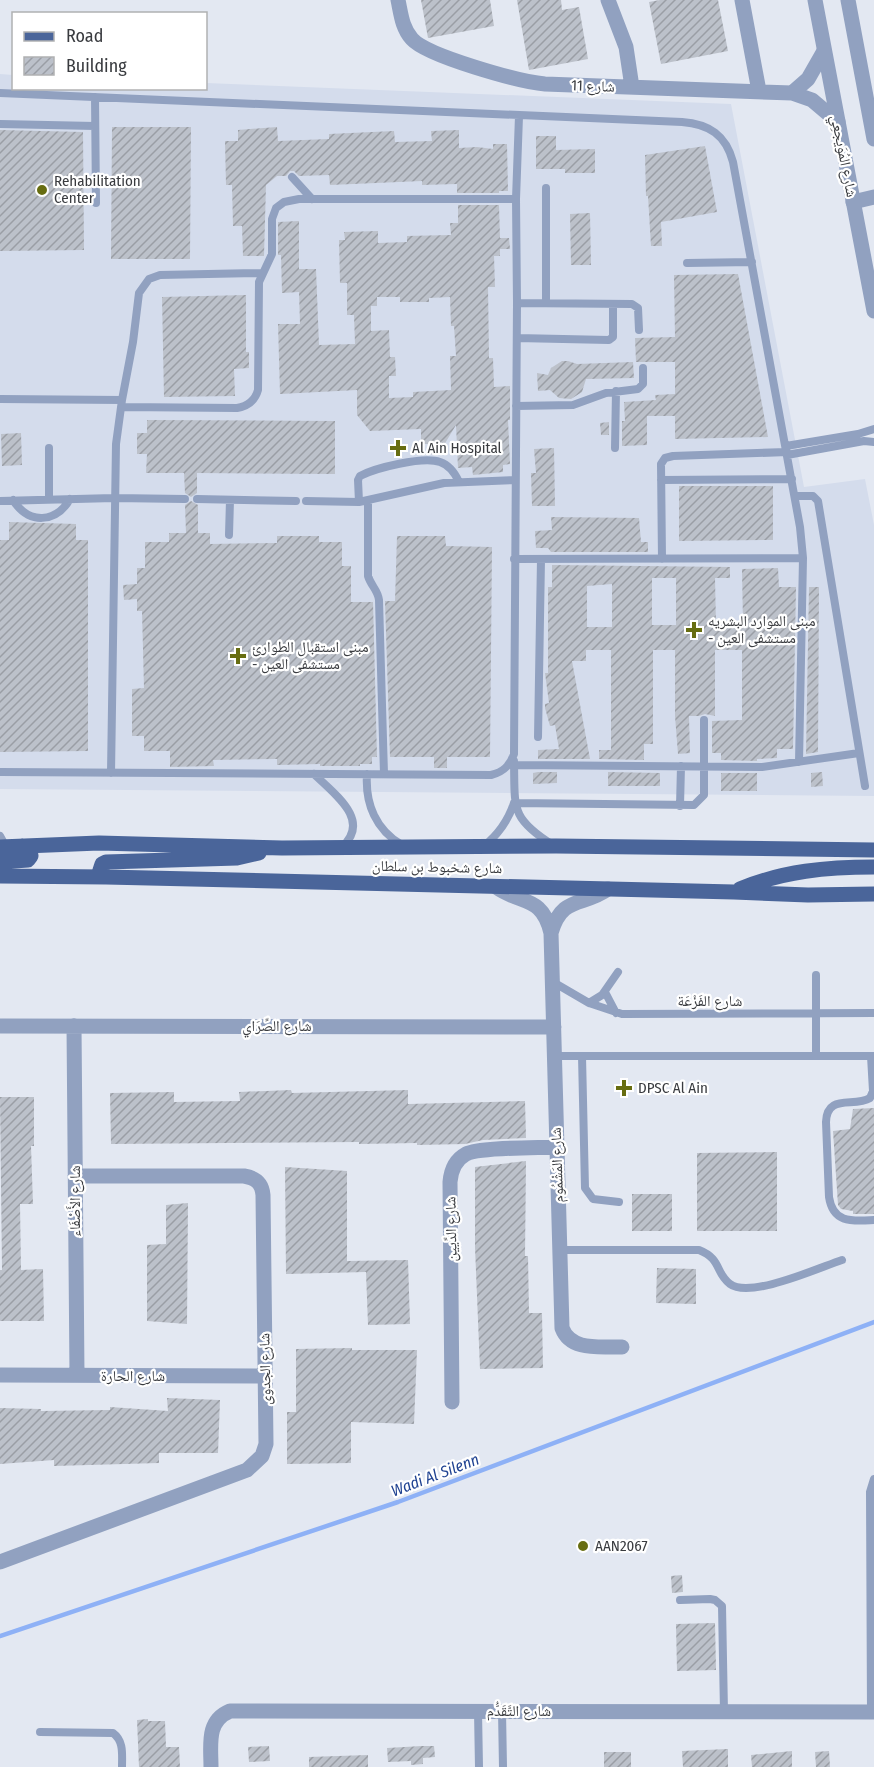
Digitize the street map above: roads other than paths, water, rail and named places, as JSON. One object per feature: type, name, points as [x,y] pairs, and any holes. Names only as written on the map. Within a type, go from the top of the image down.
[{"type":"main road","name":"شارع شخبوط بن سلطان","points":[[2,843],[22,846],[99,843],[282,848],[407,849],[556,846],[874,850]]},
{"type":"main road","points":[[0,862],[27,861],[31,856],[30,850],[22,846]]},
{"type":"main road","points":[[106,877],[100,870],[102,864],[106,862],[237,858],[282,848]]},
{"type":"main road","points":[[734,892],[764,880],[795,872],[874,867]]},
{"type":"main road","name":"شارع شخبوط بن سلطان","points":[[0,876],[808,895],[874,894]]},
{"type":"street","name":"شارع 11","points":[[398,0],[407,33],[417,44],[432,52],[535,83],[792,93]]},
{"type":"street","points":[[608,0],[623,38],[632,87]]},
{"type":"street","points":[[742,0],[759,92]]},
{"type":"street","name":"شارع المُوَيجعِي","points":[[814,0],[874,311]]},
{"type":"street","points":[[848,0],[874,139]]},
{"type":"street","points":[[824,51],[808,79],[792,93],[812,100],[838,122]]},
{"type":"street","points":[[853,202],[874,197]]},
{"type":"street","name":"شارع المَشْمُوم","points":[[496,887],[535,905],[545,916],[551,933],[561,1322],[564,1334],[580,1345],[622,1347]]},
{"type":"street","points":[[551,933],[558,917],[571,904],[592,898],[608,889]]},
{"type":"street","name":"شارع الصِّرَاي","points":[[0,1026],[554,1027]]},
{"type":"street","name":"شارع الأَصْفَاء","points":[[74,1026],[76,1376]]},
{"type":"street","name":"شارع الدِّيين","points":[[452,1402],[450,1182],[452,1170],[458,1160],[474,1151],[557,1148]]},
{"type":"street","name":"شارع الجدوى","points":[[0,1562],[241,1473],[253,1467],[262,1456],[266,1444],[263,1195],[260,1184],[244,1176],[75,1176]]},
{"type":"street","name":"شارع الحارة","points":[[0,1375],[266,1376]]},
{"type":"street","name":"شارع التَّقَدُّم","points":[[211,1767],[212,1728],[215,1720],[230,1711],[872,1712]]},
{"type":"lane","points":[[0,93],[682,122],[709,128],[723,138],[731,153],[752,262],[795,496],[803,558],[799,762]]},
{"type":"lane","points":[[95,97],[96,203]]},
{"type":"lane","points":[[519,116],[516,199],[514,803],[528,827],[556,846]]},
{"type":"lane","points":[[0,124],[95,126]]},
{"type":"lane","points":[[292,177],[312,199]]},
{"type":"lane","points":[[546,188],[546,303]]},
{"type":"lane","points":[[0,399],[237,408],[251,402],[258,390],[259,282],[272,254],[272,219],[276,208],[288,200],[312,199],[516,199]]},
{"type":"lane","points":[[687,263],[752,262]]},
{"type":"lane","points":[[111,773],[116,444],[138,299],[145,283],[154,276],[262,273]]},
{"type":"lane","points":[[517,303],[636,305],[639,330]]},
{"type":"lane","points":[[517,338],[609,340],[613,337],[613,304]]},
{"type":"lane","points":[[516,406],[573,405],[616,391],[641,387],[643,368]]},
{"type":"lane","points":[[615,448],[616,391]]},
{"type":"lane","points":[[787,451],[874,429]]},
{"type":"lane","points":[[663,559],[661,464],[669,456],[787,451],[864,441],[874,442]]},
{"type":"lane","points":[[49,448],[49,499]]},
{"type":"lane","points":[[359,502],[358,480],[360,476],[404,464],[427,460],[439,462],[451,469],[459,482]]},
{"type":"lane","points":[[661,480],[792,479]]},
{"type":"lane","points":[[306,501],[359,502],[421,487],[459,482],[515,480]]},
{"type":"lane","points":[[795,496],[813,495],[818,501],[865,786]]},
{"type":"lane","points":[[13,500],[23,512],[38,518],[61,511],[70,499]]},
{"type":"lane","points":[[0,501],[185,499]]},
{"type":"lane","points":[[197,500],[296,501]]},
{"type":"lane","points":[[229,535],[230,500]]},
{"type":"lane","points":[[368,501],[369,576],[379,600],[384,774]]},
{"type":"lane","points":[[514,559],[803,558]]},
{"type":"lane","points":[[538,737],[541,559]]},
{"type":"lane","points":[[514,803],[694,805],[702,800],[704,795],[704,720]]},
{"type":"lane","points":[[514,765],[762,766],[859,753]]},
{"type":"lane","points":[[0,772],[491,775],[497,774],[508,766],[514,754]]},
{"type":"lane","points":[[680,806],[681,766]]},
{"type":"lane","points":[[0,781],[10,772]]},
{"type":"lane","points":[[314,774],[341,801],[353,818],[352,836],[341,848]]},
{"type":"lane","points":[[368,774],[367,796],[375,818],[389,836],[407,849]]},
{"type":"lane","points":[[482,847],[499,832],[514,803]]},
{"type":"lane","points":[[589,1004],[606,992],[618,972]]},
{"type":"lane","points":[[816,975],[816,1056]]},
{"type":"lane","name":"شارع الفَزْعَة","points":[[553,982],[589,1004],[616,1013],[635,1015],[874,1013]]},
{"type":"lane","points":[[606,992],[616,1013]]},
{"type":"lane","points":[[555,1056],[873,1056],[873,1091],[870,1098],[863,1102],[836,1104],[828,1111],[826,1122],[829,1197],[832,1208],[845,1220],[874,1220]]},
{"type":"lane","points":[[582,1056],[585,1188],[593,1199],[619,1202]]},
{"type":"lane","points":[[560,1250],[699,1250],[712,1257],[730,1284],[745,1290],[761,1288],[842,1260]]},
{"type":"lane","points":[[872,1712],[870,1491],[874,1479]]},
{"type":"lane","points":[[680,1600],[715,1600],[722,1606],[724,1712]]},
{"type":"lane","points":[[478,1711],[479,1767]]},
{"type":"lane","points":[[502,1711],[503,1767]]},
{"type":"lane","points":[[40,1732],[113,1733],[120,1739],[122,1767]]},
{"type":"waterway","name":"Wadi Al Silenn","points":[[0,1636],[398,1502],[874,1322]]},
{"type":"place","name":"Rehabilitation Center","points":[[42,190]]},
{"type":"place","name":"Al Ain Hospital","points":[[398,448]]},
{"type":"place","name":"مبنى الموارد البشريه - مستشفى العين","points":[[694,630]]},
{"type":"place","name":"مبنى استقبال الطوارئ - مستشفى العين","points":[[238,656]]},
{"type":"place","name":"DPSC Al Ain","points":[[624,1088]]},
{"type":"place","name":"AAN2067","points":[[583,1546]]}]
